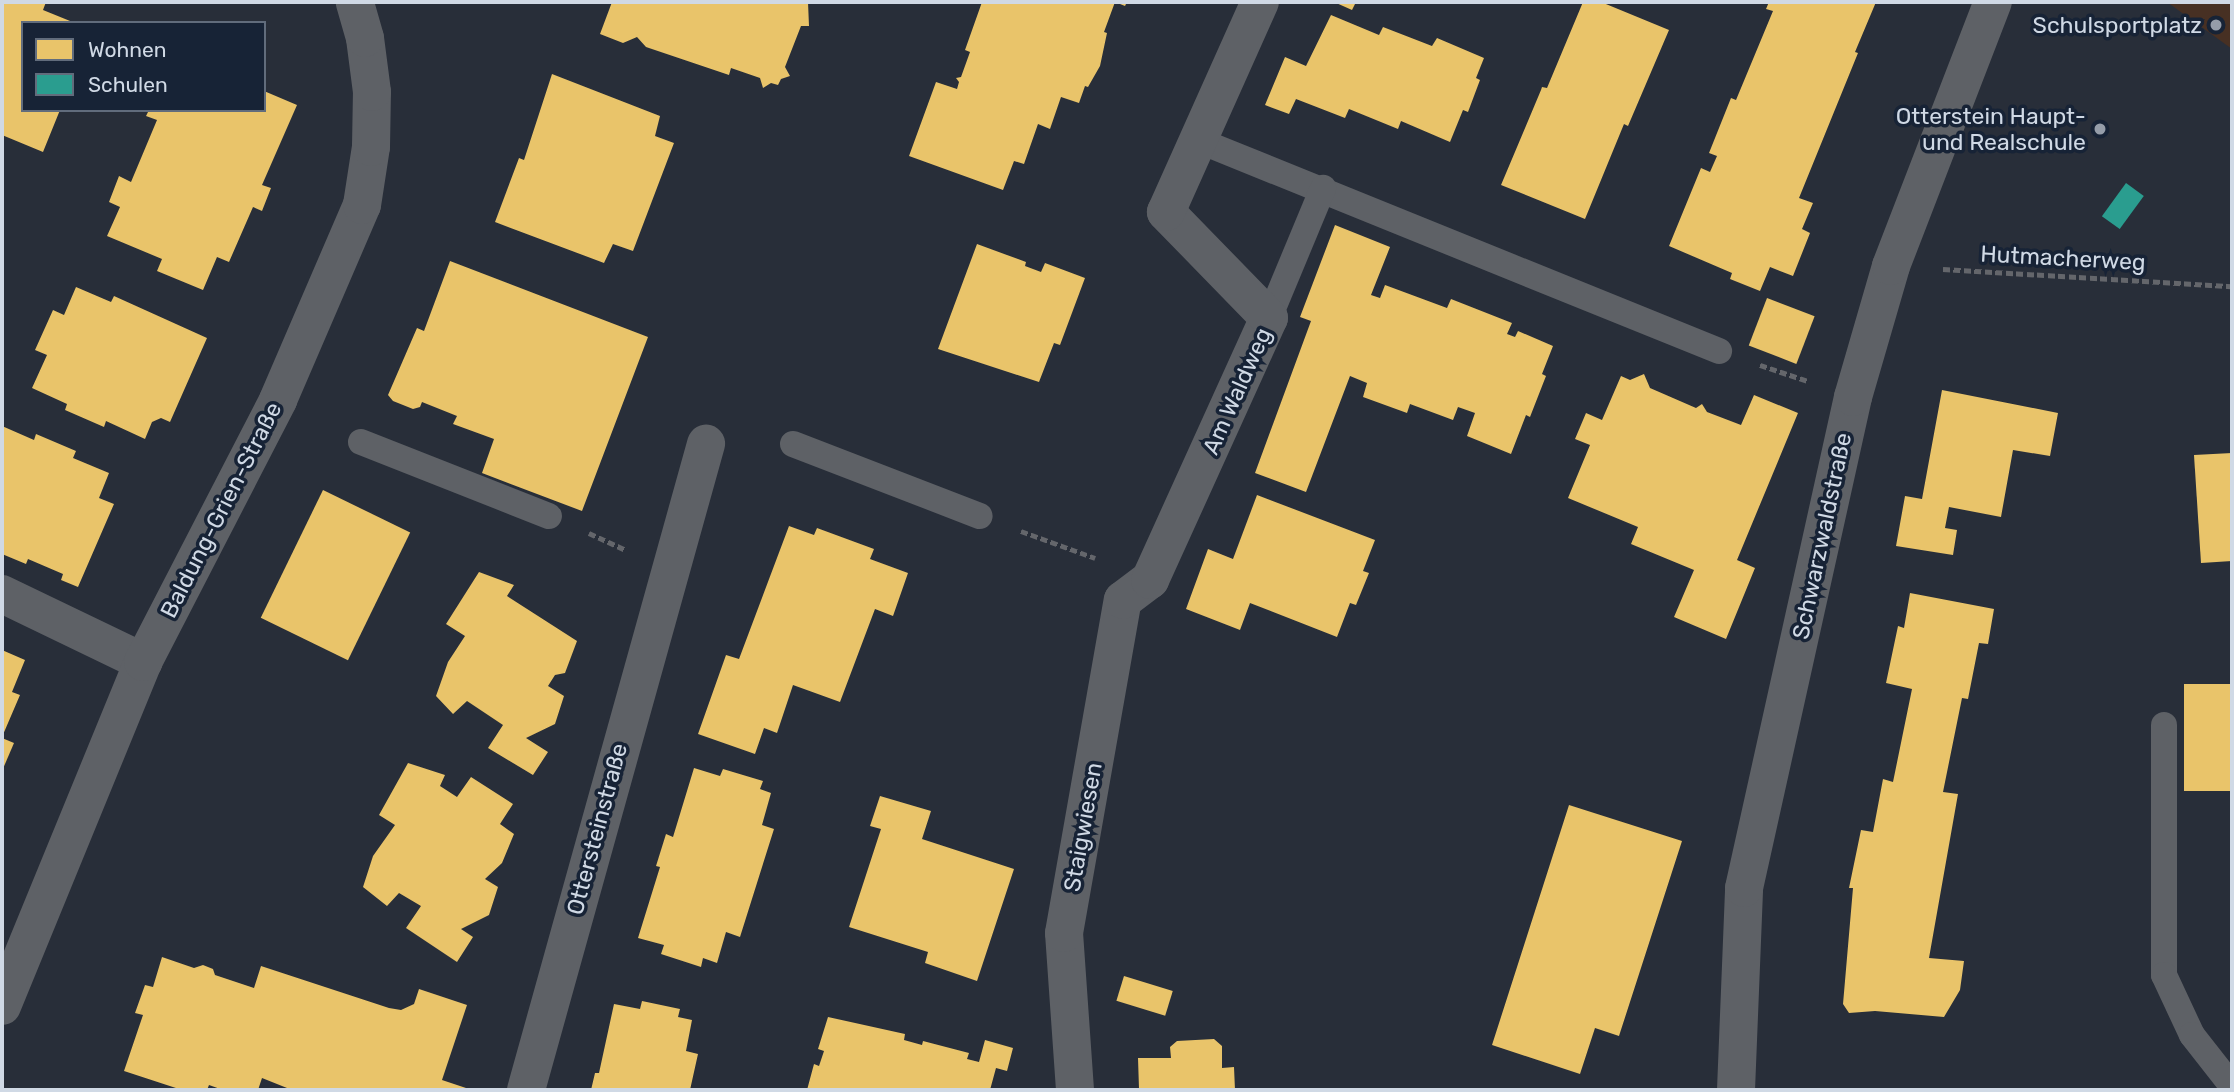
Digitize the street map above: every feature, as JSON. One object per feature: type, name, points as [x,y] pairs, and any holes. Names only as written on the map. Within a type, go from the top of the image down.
[{"type":"street","name":"Baldung-Grien-Straße","points":[[2,1006],[143,662],[278,400],[362,205],[371,147],[372,92],[365,38],[355,2]]},
{"type":"street","name":"Am Waldweg","points":[[1150,580],[1269,318],[1166,212],[1260,2]]},
{"type":"street","name":"Schwarzwaldstraße","points":[[1737,1090],[1744,888],[1853,397],[1891,266],[1993,2]]},
{"type":"street","name":"Ottersteinstraße","points":[[526,1090],[668,568],[706,443]]},
{"type":"street","name":"Staigwiesen","points":[[1075,1090],[1064,933],[1123,600],[1150,580]]},
{"type":"street","points":[[2,594],[143,662]]},
{"type":"lane","points":[[1200,141],[1323,188],[1719,351]]},
{"type":"lane","points":[[1269,318],[1323,188]]},
{"type":"lane","points":[[361,442],[549,516]]},
{"type":"lane","points":[[793,444],[980,516]]},
{"type":"lane","points":[[2164,725],[2164,975],[2192,1035],[2232,1086]]},
{"type":"path","name":"Hutmacherweg","points":[[1891,266],[2232,286]]},
{"type":"path","points":[[1719,351],[1853,397]]},
{"type":"path","points":[[549,516],[668,568]]},
{"type":"path","points":[[980,516],[1103,562]]},
{"type":"shaded area","name":"Schulsportplatz","points":[[2167,2],[2232,2],[2232,49]]},
{"type":"building: Wohnen","points":[[2,2],[46,2],[43,10],[70,21],[21,21],[21,112],[59,112],[43,152],[2,135]]},
{"type":"building: Wohnen","points":[[612,2],[808,2],[809,26],[801,26],[785,67],[790,76],[781,79],[778,85],[771,83],[763,88],[760,78],[731,68],[729,75],[646,47],[637,37],[623,43],[600,34]]},
{"type":"building: Wohnen","points":[[982,2],[1115,2],[1104,32],[1107,33],[1100,66],[1088,87],[1085,86],[1079,103],[1061,97],[1050,129],[1038,124],[1024,164],[1014,161],[1003,190],[909,156],[936,82],[957,89],[959,82],[956,78],[961,77],[970,52],[965,50]]},
{"type":"building: Wohnen","points":[[1334,2],[1356,2],[1352,10]]},
{"type":"building: Wohnen","points":[[1583,2],[1601,2],[1669,30],[1628,126],[1624,124],[1585,219],[1501,185],[1542,87],[1547,88]]},
{"type":"building: Wohnen","points":[[1769,2],[1876,2],[1799,198],[1813,203],[1802,229],[1810,233],[1793,276],[1770,267],[1760,291],[1730,279],[1732,273],[1669,246],[1701,168],[1710,172],[1717,156],[1709,153],[1731,98],[1736,100],[1773,11],[1766,9]]},
{"type":"building: Wohnen","points":[[1331,15],[1379,35],[1383,27],[1432,46],[1437,38],[1484,58],[1476,78],[1480,80],[1468,112],[1463,110],[1450,142],[1401,121],[1398,129],[1349,109],[1345,118],[1296,99],[1289,114],[1265,105],[1285,57],[1306,66]]},
{"type":"building: Wohnen","points":[[552,74],[660,116],[655,136],[674,143],[633,251],[613,244],[604,263],[495,222],[519,158],[524,160]]},
{"type":"building: Wohnen","points":[[266,92],[297,105],[262,185],[271,188],[262,211],[253,207],[229,262],[217,257],[203,290],[157,271],[162,259],[107,236],[120,207],[109,202],[119,176],[131,182],[157,120],[146,116],[148,112],[266,112]]},
{"type":"building: Wohnen","points":[[1335,225],[1390,247],[1371,295],[1380,298],[1385,285],[1447,308],[1451,299],[1512,323],[1507,334],[1515,337],[1518,331],[1553,346],[1542,374],[1546,376],[1530,417],[1526,415],[1511,454],[1467,436],[1475,413],[1458,407],[1453,420],[1410,404],[1407,413],[1363,397],[1367,383],[1350,376],[1306,492],[1255,473],[1311,321],[1300,317]]},
{"type":"building: Wohnen","points":[[977,244],[1026,262],[1025,266],[1041,272],[1045,263],[1085,278],[1060,345],[1054,343],[1039,382],[938,349]]},
{"type":"building: Wohnen","points":[[450,261],[648,337],[582,511],[482,473],[494,439],[453,424],[457,416],[422,402],[420,407],[413,409],[393,401],[388,395],[417,328],[424,331]]},
{"type":"building: Wohnen","points":[[76,287],[111,302],[114,296],[207,338],[170,422],[161,418],[152,422],[145,439],[106,421],[104,427],[65,410],[67,404],[32,388],[47,355],[35,350],[53,310],[64,315]]},
{"type":"building: Wohnen","points":[[1767,298],[1815,316],[1796,364],[1749,346]]},
{"type":"building: Wohnen","points":[[1644,374],[1650,388],[1696,408],[1702,404],[1707,412],[1741,425],[1754,395],[1798,413],[1737,560],[1755,568],[1726,639],[1674,617],[1694,570],[1631,544],[1638,527],[1568,498],[1590,445],[1575,439],[1586,413],[1602,420],[1621,376],[1630,380]]},
{"type":"building: Wohnen","points":[[1942,390],[2058,413],[2050,456],[2013,450],[2001,517],[1949,507],[1945,528],[1957,530],[1953,555],[1896,546],[1905,496],[1922,499]]},
{"type":"building: Wohnen","points":[[2,426],[34,440],[36,434],[76,451],[73,458],[109,473],[99,498],[114,504],[78,587],[61,580],[63,574],[28,559],[26,564],[2,554]]},
{"type":"building: Wohnen","points":[[2232,453],[2232,561],[2201,563],[2194,455]]},
{"type":"building: Wohnen","points":[[323,490],[410,533],[348,660],[261,618]]},
{"type":"building: Wohnen","points":[[1257,495],[1375,540],[1363,571],[1369,573],[1356,605],[1350,603],[1337,637],[1250,603],[1240,630],[1186,609],[1208,549],[1233,559]]},
{"type":"building: Wohnen","points":[[789,526],[814,535],[817,528],[874,549],[870,559],[908,573],[893,616],[875,609],[840,702],[793,685],[777,733],[764,728],[755,754],[698,734],[726,655],[739,659]]},
{"type":"building: Wohnen","points":[[479,572],[514,585],[507,596],[577,641],[565,673],[555,675],[548,686],[564,696],[555,724],[526,738],[548,752],[533,775],[488,748],[503,725],[467,701],[453,714],[436,696],[448,662],[465,636],[446,624]]},
{"type":"building: Wohnen","points":[[1910,593],[1994,609],[1988,644],[1979,643],[1968,699],[1962,698],[1943,792],[1958,794],[1929,958],[1964,961],[1960,990],[1944,1017],[1875,1011],[1849,1013],[1843,1004],[1853,888],[1849,888],[1861,830],[1873,832],[1883,779],[1893,782],[1912,689],[1886,683],[1898,626],[1904,628]]},
{"type":"building: Wohnen","points":[[2,650],[25,660],[12,692],[20,695],[2,737]]},
{"type":"building: Wohnen","points":[[2184,684],[2232,684],[2232,791],[2184,791]]},
{"type":"building: Wohnen","points":[[2,738],[14,743],[2,771]]},
{"type":"building: Wohnen","points":[[408,763],[445,775],[440,786],[457,797],[471,777],[513,804],[500,824],[514,834],[502,863],[485,879],[498,887],[489,915],[461,929],[473,937],[457,962],[406,928],[421,906],[399,893],[387,906],[363,887],[373,856],[395,825],[379,815]]},
{"type":"building: Wohnen","points":[[694,768],[720,776],[723,769],[763,781],[760,789],[771,793],[762,825],[774,829],[740,937],[726,932],[717,963],[703,958],[701,967],[661,954],[664,945],[638,938],[660,867],[656,866],[666,834],[673,837]]},
{"type":"building: Wohnen","points":[[880,796],[931,811],[922,839],[1014,869],[977,981],[925,963],[928,952],[849,927],[881,829],[870,826]]},
{"type":"building: Wohnen","points":[[1569,805],[1682,841],[1619,1036],[1595,1028],[1580,1074],[1492,1045]]},
{"type":"building: Wohnen","points":[[162,957],[194,968],[203,965],[213,969],[215,975],[254,988],[261,966],[389,1008],[401,1010],[414,1004],[419,989],[467,1005],[442,1080],[466,1088],[292,1090],[262,1078],[258,1090],[223,1090],[209,1085],[207,1090],[182,1090],[124,1071],[143,1015],[135,1013],[145,985],[153,987]]},
{"type":"building: Wohnen","points":[[1124,976],[1173,991],[1165,1016],[1116,1001]]},
{"type":"building: Wohnen","points":[[642,1001],[680,1009],[678,1017],[692,1020],[686,1051],[698,1054],[690,1090],[591,1090],[595,1073],[599,1073],[614,1004],[640,1009]]},
{"type":"building: Wohnen","points":[[828,1017],[905,1034],[904,1040],[922,1045],[923,1041],[969,1053],[967,1059],[979,1062],[985,1040],[1013,1048],[1007,1071],[996,1068],[990,1090],[807,1090],[814,1064],[819,1066],[824,1051],[818,1049]]},
{"type":"building: Wohnen","points":[[1214,1039],[1222,1046],[1222,1068],[1234,1067],[1235,1090],[1139,1089],[1138,1058],[1171,1058],[1170,1047],[1177,1041]]},
{"type":"building: Schulen","points":[[2126,183],[2144,196],[2120,229],[2102,216]]},
{"type":"place","name":"Schulsportplatz","points":[[2216,25]]},
{"type":"place","name":"Otterstein Haupt- und Realschule","points":[[2100,129]]}]
